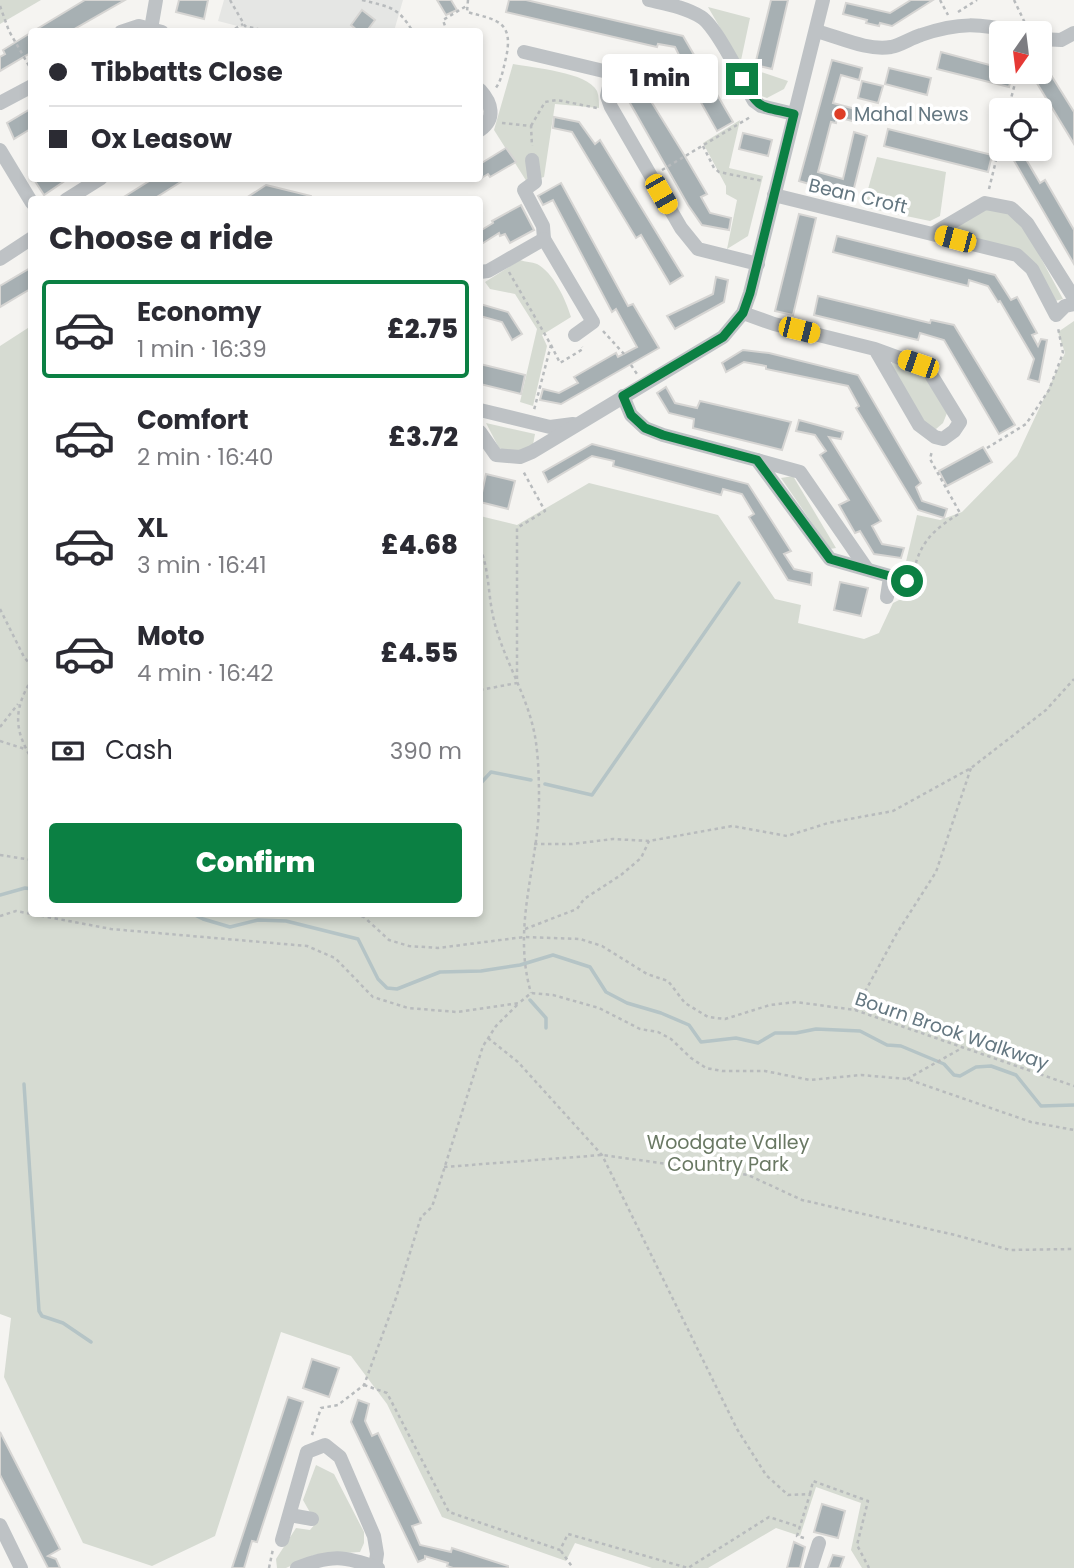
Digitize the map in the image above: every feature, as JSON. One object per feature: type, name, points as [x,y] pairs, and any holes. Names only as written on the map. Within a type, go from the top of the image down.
[{"type":"street","points":[[156,0],[157,28]]},
{"type":"street","points":[[649,0],[679,7],[704,18],[718,37],[754,101],[761,106],[794,114]]},
{"type":"street","points":[[483,436],[496,455],[520,457],[532,452],[723,337],[743,313],[758,264],[823,0]]},
{"type":"street","points":[[816,31],[870,46],[891,47],[924,34],[960,25],[989,26]]},
{"type":"street","points":[[1052,40],[1061,40],[1074,33]]},
{"type":"street","points":[[524,52],[612,73],[607,96],[611,107],[681,228],[698,249],[758,264]]},
{"type":"street","points":[[0,103],[28,88]]},
{"type":"street","points":[[484,95],[492,113],[484,127]]},
{"type":"street","points":[[0,150],[28,196]]},
{"type":"street","points":[[532,160],[535,182],[524,190],[543,226],[544,239],[593,322],[575,335]]},
{"type":"street","points":[[72,196],[95,182]]},
{"type":"street","name":"Bean Croft","points":[[775,190],[1017,255],[1032,269],[1056,314]]},
{"type":"street","points":[[934,233],[985,203],[1011,208],[1027,223],[1074,301],[1056,314]]},
{"type":"street","points":[[483,272],[504,263],[544,239]]},
{"type":"street","points":[[2,256],[28,240]]},
{"type":"street","points":[[743,313],[774,324],[875,349],[927,368],[960,422],[954,430],[943,439],[935,438],[919,425],[875,349]]},
{"type":"street","points":[[623,396],[631,415],[645,428],[800,472],[867,569]]},
{"type":"street","points":[[483,411],[550,427],[582,422]]},
{"type":"street","points":[[757,460],[830,559],[907,581]]},
{"type":"street","points":[[887,597],[890,577]]},
{"type":"street","points":[[282,1540],[307,1452],[325,1445],[340,1457],[374,1536],[377,1567],[351,1559],[336,1558],[320,1559],[297,1568]]},
{"type":"street","points":[[290,1515],[312,1519]]},
{"type":"street","points":[[0,1525],[21,1568]]},
{"type":"street","points":[[811,1568],[819,1543]]},
{"type":"path","points":[[229,0],[243,24],[253,28]]},
{"type":"path","points":[[362,0],[391,8],[403,15],[411,28]]},
{"type":"path","points":[[468,0],[467,12],[500,24],[506,29],[510,40],[500,82],[484,95]]},
{"type":"path","points":[[949,18],[977,0]]},
{"type":"path","points":[[1014,0],[1025,21]]},
{"type":"path","points":[[446,28],[443,20],[468,5]]},
{"type":"path","points":[[0,6],[9,31],[28,64]]},
{"type":"path","points":[[236,28],[243,24]]},
{"type":"path","points":[[532,160],[531,126],[545,102],[557,100],[592,108],[611,107]]},
{"type":"path","points":[[651,177],[750,119],[761,106]]},
{"type":"path","points":[[484,127],[505,122],[531,126]]},
{"type":"path","points":[[703,146],[714,168],[719,172],[775,190]]},
{"type":"path","points":[[985,203],[996,161]]},
{"type":"path","points":[[504,263],[560,363],[583,349],[575,335]]},
{"type":"path","points":[[987,448],[1026,424],[1057,375],[1063,353],[1056,314]]},
{"type":"path","points":[[593,322],[624,354]]},
{"type":"path","points":[[531,423],[551,345]]},
{"type":"path","points":[[907,581],[913,574],[918,552],[927,538],[960,513],[930,459],[935,438]]},
{"type":"path","points":[[517,683],[517,528],[545,511],[523,473],[520,457]]},
{"type":"path","points":[[483,558],[493,618],[534,728],[539,796],[524,929],[526,976],[531,993]]},
{"type":"path","points":[[0,609],[28,662]]},
{"type":"path","points":[[534,844],[572,844],[613,839],[649,841],[732,826],[787,836],[828,823],[893,811],[971,768],[1046,710],[1074,678]]},
{"type":"path","points":[[483,689],[517,683]]},
{"type":"path","points":[[0,727],[28,686]]},
{"type":"path","points":[[18,704],[18,724],[28,753]]},
{"type":"path","points":[[0,741],[25,749]]},
{"type":"path","points":[[855,1010],[897,933],[936,872],[971,768]]},
{"type":"path","points":[[524,929],[577,909],[584,899],[621,875],[641,858],[649,841]]},
{"type":"path","points":[[0,855],[28,859]]},
{"type":"path","points":[[0,916],[16,911],[28,913]]},
{"type":"path","points":[[48,917],[111,929],[307,946],[335,958],[373,997],[408,1008],[457,1012],[519,1003]]},
{"type":"path","name":"Bourn Brook Walkway","points":[[364,917],[389,940],[409,946],[438,948],[524,937],[580,939],[602,946],[647,974],[668,981],[685,1003],[708,1017],[725,1019],[770,1005],[796,1002],[855,1010],[1074,1086]]},
{"type":"path","points":[[307,1452],[321,1408],[338,1405],[364,1385],[396,1298],[421,1217],[432,1207],[483,1046],[496,1026],[531,993],[553,995],[599,1008],[640,1029],[658,1032],[671,1039],[706,1068],[722,1071],[765,1071],[810,1080],[861,1075],[907,1079],[1031,1122],[1074,1130]]},
{"type":"path","points":[[488,1038],[518,1062],[602,1155],[737,1429],[766,1475],[788,1496],[810,1494]]},
{"type":"path","points":[[907,1079],[962,1048]]},
{"type":"path","points":[[444,1167],[602,1155],[748,1175],[802,1200],[1010,1250],[1074,1250]]},
{"type":"path","points":[[364,1385],[387,1393],[449,1512],[560,1550],[573,1568]]},
{"type":"path","points":[[819,1543],[797,1536],[813,1481],[868,1501],[857,1545],[869,1568]]},
{"type":"path","points":[[560,1550],[568,1534],[688,1568],[769,1517],[800,1527]]},
{"type":"path","points":[[269,1568],[274,1545],[282,1540]]},
{"type":"shaded area","points":[[224,0],[403,0],[395,28],[245,28],[218,21]]},
{"type":"green space","points":[[0,0],[41,0],[0,24]]},
{"type":"green space","points":[[708,7],[750,18],[740,63]]},
{"type":"green space","points":[[513,64],[583,79],[597,91],[599,97],[599,108],[555,104],[544,177],[527,182],[494,130]]},
{"type":"green space","points":[[742,66],[788,81],[784,89],[767,98],[759,95]]},
{"type":"green space","points":[[740,120],[729,168],[763,176],[748,236],[727,249],[737,200],[726,194],[726,186],[703,143]]},
{"type":"green space","points":[[877,157],[946,172],[940,216],[930,221],[863,207]]},
{"type":"green space","points":[[987,208],[1009,210],[1022,223],[1063,299],[1055,301],[1034,269],[944,231]]},
{"type":"green space","points":[[520,260],[537,264],[548,273],[562,295],[571,317],[542,335],[547,346],[533,406],[520,402],[537,329],[515,294],[490,289],[485,282]]},
{"type":"green space","name":"Woodgate Valley Country Park","points":[[1074,321],[1074,1568],[862,1568],[851,1550],[861,1503],[816,1487],[800,1536],[776,1528],[708,1568],[652,1568],[575,1543],[566,1561],[442,1517],[387,1404],[351,1356],[281,1332],[215,1536],[152,1566],[83,1543],[4,1377],[11,1318],[0,1314],[0,346],[28,328],[28,917],[483,917],[483,517],[517,525],[589,483],[718,515],[775,599],[801,605],[798,623],[864,639],[879,633],[893,603],[903,598],[911,584],[904,570],[917,515],[940,520],[962,512],[1017,456],[1065,353],[1058,332]]},
{"type":"green space","points":[[893,362],[922,370],[947,413],[943,423],[936,429],[928,427],[889,365]]},
{"type":"green space","points":[[486,423],[535,434],[532,450],[515,454],[499,448]]},
{"type":"green space","points":[[793,476],[836,548],[830,549],[781,478]]},
{"type":"green space","points":[[316,1465],[334,1474],[364,1532],[364,1543],[360,1552],[314,1555],[286,1568],[277,1568],[276,1559],[296,1528],[310,1530],[316,1523],[303,1500]]},
{"type":"building","points":[[85,0],[125,0],[76,28],[39,28]]},
{"type":"building","points":[[179,0],[208,0],[204,19],[176,12]]},
{"type":"building","points":[[437,0],[451,0],[457,10],[446,15]]},
{"type":"building","points":[[509,0],[526,0],[683,36],[733,122],[717,131],[681,67],[684,65],[675,47],[658,44],[657,47],[506,12]]},
{"type":"building","points":[[771,0],[788,0],[772,69],[755,65]]},
{"type":"building","points":[[911,0],[933,0],[892,26],[866,23],[867,20],[843,14],[846,3],[890,13]]},
{"type":"building","points":[[362,10],[375,20],[369,28],[354,28],[351,25]]},
{"type":"building","points":[[28,34],[28,54],[0,71],[0,57],[5,54],[3,50]]},
{"type":"building","points":[[941,52],[989,65],[989,82],[937,69]]},
{"type":"building","points":[[832,60],[862,68],[859,80],[841,75],[833,103],[859,110],[856,122],[837,117],[836,123],[831,122],[818,172],[843,179],[854,132],[867,136],[851,200],[835,197],[837,192],[799,181]]},
{"type":"building","points":[[628,68],[639,70],[634,87],[643,101],[649,98],[683,153],[707,194],[701,197],[710,213],[731,218],[729,230],[702,225],[688,205],[622,89]]},
{"type":"building","points":[[889,68],[931,78],[927,95],[885,84]]},
{"type":"building","points":[[1052,77],[1074,112],[1074,144],[1052,108],[1052,98],[1046,98],[1037,84],[1052,84]]},
{"type":"building","points":[[862,81],[883,86],[878,103],[858,98]]},
{"type":"building","points":[[28,110],[28,130],[14,139],[7,123]]},
{"type":"building","points":[[554,117],[579,122],[595,144],[600,140],[683,276],[670,284],[641,235],[636,238],[572,132],[553,128]]},
{"type":"building","points":[[888,129],[989,154],[991,161],[988,172],[884,146]]},
{"type":"building","points":[[743,133],[772,140],[768,156],[739,149]]},
{"type":"building","points":[[506,148],[516,162],[490,177],[488,174],[483,177],[483,162]]},
{"type":"building","points":[[1014,161],[1027,161],[1040,183],[1045,180],[1074,230],[1074,264]]},
{"type":"building","points":[[36,182],[63,182],[44,195]]},
{"type":"building","points":[[148,182],[181,182],[158,196],[125,196]]},
{"type":"building","points":[[561,183],[628,306],[633,304],[659,348],[561,404],[540,400],[543,389],[559,393],[578,383],[574,377],[616,353],[618,357],[637,347],[616,309],[612,312],[553,200],[543,205],[538,196]]},
{"type":"building","points":[[266,185],[311,196],[249,196]]},
{"type":"building","points":[[521,205],[534,230],[510,243],[505,234],[500,236],[499,233],[483,243],[483,229],[493,223],[492,221]]},
{"type":"building","points":[[799,214],[816,218],[793,315],[775,311]]},
{"type":"building","points":[[837,236],[995,275],[1011,300],[1017,297],[1037,333],[1032,335],[1038,346],[1041,339],[1047,340],[1039,382],[1028,379],[1034,359],[1000,301],[998,302],[988,286],[969,280],[968,286],[833,252]]},
{"type":"building","points":[[28,269],[28,290],[0,307],[0,286]]},
{"type":"building","points":[[716,277],[728,280],[724,302],[675,329],[667,316],[713,294]]},
{"type":"building","points":[[818,296],[930,323],[931,320],[954,325],[1015,425],[999,434],[944,340],[920,333],[918,340],[814,315]]},
{"type":"building","points":[[483,305],[508,312],[522,334],[512,340],[502,322],[483,317]]},
{"type":"building","points":[[743,350],[769,353],[858,375],[921,483],[916,487],[922,501],[947,509],[944,518],[918,510],[856,408],[859,406],[848,386],[744,362],[726,372],[722,363]]},
{"type":"building","points":[[483,365],[525,375],[521,394],[483,385]]},
{"type":"building","points":[[666,387],[675,403],[697,408],[700,401],[791,422],[782,450],[693,428],[694,419],[669,413],[657,393]]},
{"type":"building","points":[[799,420],[843,432],[841,439],[829,437],[881,521],[872,526],[882,544],[904,548],[901,558],[874,554],[860,531],[855,533],[839,505],[849,500],[820,455],[826,451],[815,435],[796,431]]},
{"type":"building","points":[[592,444],[748,484],[791,551],[784,554],[794,569],[812,573],[811,585],[788,580],[749,517],[754,514],[742,494],[723,489],[721,495],[613,466],[614,461],[592,456],[548,482],[543,472]]},
{"type":"building","points":[[983,447],[992,462],[947,486],[939,471]]},
{"type":"building","points":[[486,474],[515,481],[508,509],[483,503]]},
{"type":"building","points":[[840,582],[868,588],[861,616],[834,610]]},
{"type":"building","points":[[312,1359],[339,1368],[329,1397],[303,1388]]},
{"type":"building","points":[[288,1397],[303,1402],[257,1542],[252,1541],[244,1568],[232,1568]]},
{"type":"building","points":[[358,1400],[369,1404],[365,1421],[372,1436],[378,1433],[421,1523],[412,1526],[420,1545],[451,1552],[452,1548],[508,1568],[453,1568],[447,1566],[448,1563],[425,1556],[425,1559],[418,1562],[351,1422]]},
{"type":"building","points":[[0,1432],[60,1549],[48,1556],[56,1559],[60,1568],[48,1568],[0,1475]]},
{"type":"building","points":[[822,1504],[845,1511],[838,1538],[814,1532]]},
{"type":"building","points":[[794,1542],[805,1547],[800,1568],[787,1568]]},
{"type":"building","points":[[833,1555],[844,1557],[840,1568],[828,1568]]},
{"type":"waterway","points":[[545,784],[592,795],[739,583]]},
{"type":"waterway","points":[[483,781],[491,772],[531,780]]},
{"type":"waterway","points":[[0,895],[28,888]]},
{"type":"waterway","points":[[199,917],[230,927],[258,920],[286,921],[358,939],[378,979],[387,988],[397,989],[440,972],[481,971],[520,965],[553,955],[590,967],[606,992],[627,1003],[689,1025],[701,1042],[736,1038],[758,1043],[775,1033],[816,1029],[860,1031],[887,1045],[901,1046],[944,1064],[954,1075],[960,1076],[976,1067],[991,1066],[1016,1075],[1041,1106],[1074,1105]]},
{"type":"waterway","points":[[530,1000],[546,1018],[546,1028]]},
{"type":"waterway","points":[[24,1084],[39,1311],[42,1316],[63,1323],[91,1342]]},
{"type":"place","name":"Mahal News","points":[[840,114]]},
{"type":"route","points":[[742,79],[754,101],[761,106],[794,114],[743,313],[723,337],[623,396],[631,415],[645,428],[757,460],[830,559],[907,581]]}]
